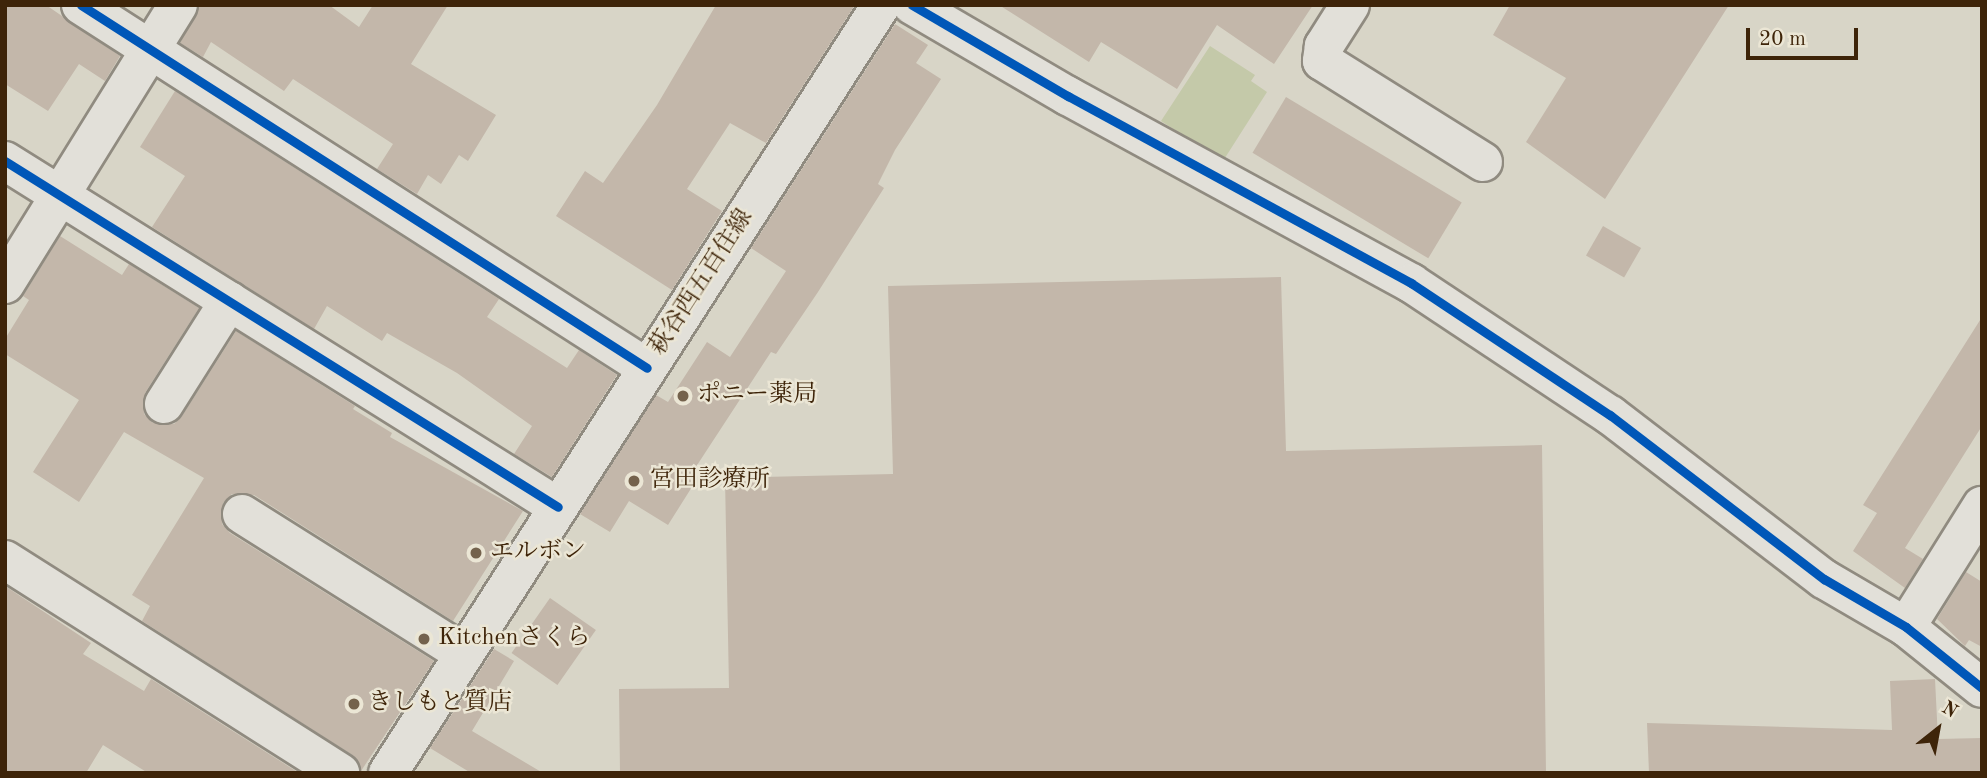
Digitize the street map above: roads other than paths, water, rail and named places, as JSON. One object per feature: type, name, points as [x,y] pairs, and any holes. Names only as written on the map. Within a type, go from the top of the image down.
[{"type":"street","points":[[81,5],[647,368]]},
{"type":"street","points":[[5,284],[178,5]]},
{"type":"street","name":"萩谷西五百住線","points":[[388,773],[881,5]]},
{"type":"street","points":[[912,5],[1068,96],[1411,283],[1609,415],[1824,579],[1906,627],[1982,688]]},
{"type":"street","points":[[1350,5],[1324,46],[1322,61],[1483,162]]},
{"type":"street","points":[[5,161],[558,506]]},
{"type":"street","points":[[164,404],[229,301]]},
{"type":"street","points":[[1906,627],[1982,506]]},
{"type":"street","points":[[242,514],[464,654]]},
{"type":"street","points":[[5,560],[340,773]]},
{"type":"place","name":"ポニー薬局","points":[[683,396]]},
{"type":"place","name":"宮田診療所","points":[[634,481]]},
{"type":"place","name":"エルボン","points":[[476,553]]},
{"type":"place","name":"Kitchenさくら","points":[[424,639]]},
{"type":"place","name":"きしもと質店","points":[[354,704]]}]
